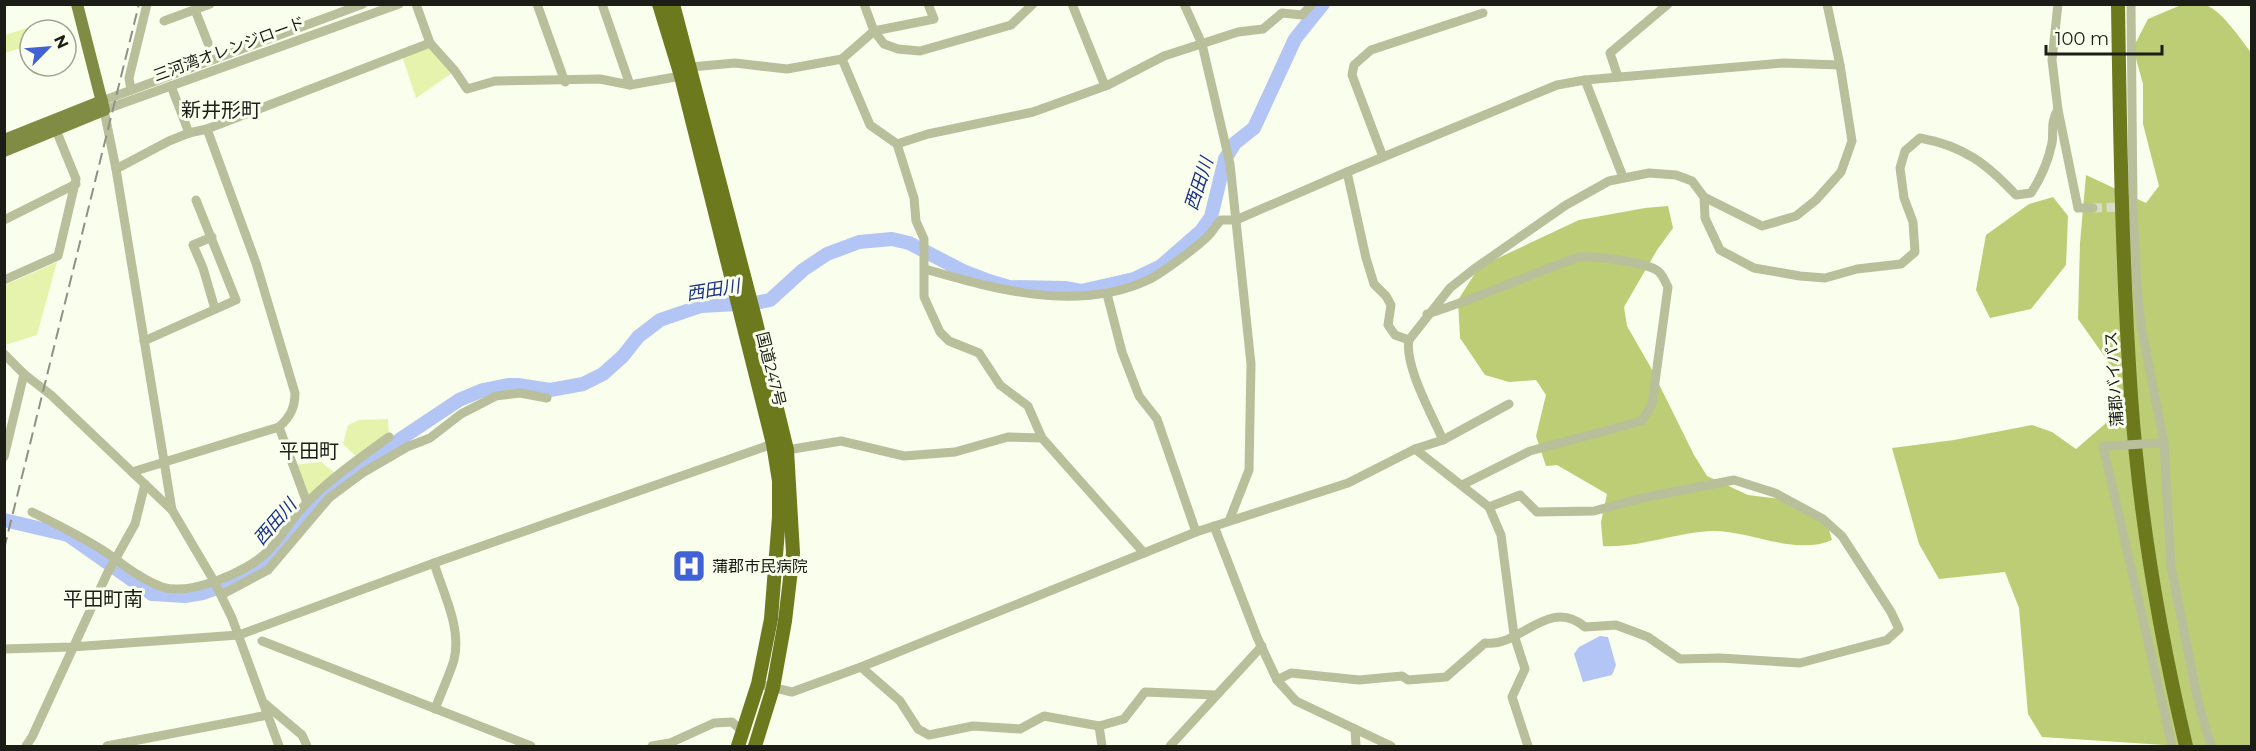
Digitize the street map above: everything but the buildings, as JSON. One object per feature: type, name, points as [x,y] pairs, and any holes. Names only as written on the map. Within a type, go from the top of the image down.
[{"type":"highway","name":"国道247号","points":[[659,4],[686,71]]},
{"type":"highway","name":"国道247号","points":[[673,4],[686,71],[742,297],[741,316],[781,445],[779,517],[771,619],[758,684],[738,747]]},
{"type":"highway","name":"蒲郡バイパス","points":[[2118,4],[2121,186],[2131,397],[2142,502],[2157,610],[2188,747]]},
{"type":"highway","name":"蒲郡バイパス","points":[[2123,4],[2126,187],[2136,396],[2150,527],[2188,747]]},
{"type":"highway","name":"国道247号","points":[[742,297],[755,318],[781,445],[793,553],[785,621],[773,688],[754,747]]},
{"type":"main road","points":[[77,4],[103,106]]},
{"type":"main road","points":[[4,151],[56,130],[103,106]]},
{"type":"main road","points":[[4,140],[103,106]]},
{"type":"street","points":[[130,90],[129,78],[147,4]]},
{"type":"street","points":[[164,21],[210,4]]},
{"type":"street","name":"三河湾オレンジロード","points":[[103,106],[130,90],[363,4]]},
{"type":"street","name":"三河湾オレンジロード","points":[[103,106],[171,86],[399,4]]},
{"type":"street","points":[[416,4],[430,43],[455,71],[466,89],[495,81],[600,80],[630,85],[686,71],[735,63],[787,69],[842,59],[874,31],[934,19],[928,4]]},
{"type":"street","points":[[537,4],[565,82]]},
{"type":"street","points":[[602,4],[630,85]]},
{"type":"street","points":[[864,4],[874,31],[884,44],[898,49],[920,51],[1011,25],[1033,4]]},
{"type":"street","points":[[1072,4],[1105,86]]},
{"type":"street","points":[[1184,4],[1202,44],[1229,162],[1251,364],[1249,470],[1229,521]]},
{"type":"street","points":[[897,144],[928,134],[1033,112],[1105,86],[1164,56],[1238,32],[1263,29],[1282,13],[1302,15],[1312,4]]},
{"type":"street","points":[[1618,77],[1610,53],[1668,4]]},
{"type":"street","points":[[1443,440],[1410,365],[1408,340],[1450,288],[1566,204],[1623,177],[1649,173],[1676,175],[1692,181],[1704,197],[1762,226],[1796,216],[1816,200],[1841,172],[1852,141],[1840,65],[1827,4]]},
{"type":"street","points":[[2058,4],[2052,60],[2058,110],[2078,208],[2093,208]]},
{"type":"street","points":[[2131,4],[2133,206],[2141,326],[2162,443],[2171,567],[2198,701],[2211,747]]},
{"type":"street","points":[[195,10],[208,43]]},
{"type":"street","points":[[1383,157],[1352,75],[1354,65],[1371,50],[1483,13]]},
{"type":"street","points":[[116,169],[169,141],[207,129],[430,43]]},
{"type":"street","points":[[842,59],[870,125],[897,144],[914,198],[916,221],[924,243],[924,297],[940,332],[949,341],[979,353],[1000,385],[1028,406],[1042,438],[1144,553]]},
{"type":"street","points":[[925,269],[990,288],[1047,296],[1107,294],[1153,277],[1209,234],[1221,220],[1236,220],[1347,171],[1557,86],[1585,80],[1783,63],[1840,65]]},
{"type":"street","points":[[1585,80],[1623,177]]},
{"type":"street","points":[[171,86],[189,133]]},
{"type":"street","points":[[103,106],[116,169],[172,510]]},
{"type":"street","points":[[1704,197],[1706,218],[1720,250],[1754,268],[1825,278],[1857,269],[1901,264],[1915,252],[1913,222],[1904,198],[1900,168],[1905,152],[1920,138],[1938,141],[1980,160],[2016,195],[2031,193],[2042,178],[2052,142],[2053,117],[2058,110]]},
{"type":"street","points":[[132,472],[279,427],[288,419],[295,406],[295,393],[256,263],[207,129]]},
{"type":"street","points":[[4,280],[58,256],[76,179],[56,130]]},
{"type":"street","points":[[1347,171],[1365,258],[1374,284],[1391,305],[1388,325],[1395,335],[1408,340]]},
{"type":"street","points":[[4,220],[76,184]]},
{"type":"street","points":[[144,341],[236,300],[196,200]]},
{"type":"street","points":[[212,237],[193,245],[203,268],[215,309]]},
{"type":"street","points":[[1427,314],[1477,299],[1509,283],[1579,257],[1612,259],[1657,270],[1665,279],[1668,287],[1652,405],[1642,421],[1530,451],[1462,485]]},
{"type":"street","points":[[1107,294],[1122,352],[1140,396],[1158,419],[1196,532]]},
{"type":"street","points":[[4,354],[24,374],[51,395],[172,510],[221,595],[239,635],[279,747]]},
{"type":"street","points":[[4,458],[24,374]]},
{"type":"street","points":[[221,595],[268,570],[329,498],[364,472],[407,447],[430,438],[461,414],[496,396],[520,393],[547,398]]},
{"type":"street","points":[[758,684],[792,692],[861,667],[1196,532],[1348,483],[1414,449],[1443,440],[1509,404]]},
{"type":"street","points":[[279,427],[307,503]]},
{"type":"street","points":[[32,512],[74,533],[143,579],[164,588],[182,589],[214,581],[240,571],[267,553],[307,503],[358,459],[389,437]]},
{"type":"street","points":[[4,649],[72,647],[239,635],[434,563],[781,445],[841,441],[904,456],[955,452],[1008,437],[1042,438]]},
{"type":"street","points":[[2162,443],[2103,446],[2172,747]]},
{"type":"street","points":[[1414,449],[1489,507],[1501,535],[1514,635],[1525,669],[1512,697],[1528,747]]},
{"type":"street","points":[[1277,680],[1291,673],[1359,680],[1402,676],[1408,680],[1446,677],[1485,643],[1497,645],[1547,618],[1575,619],[1585,627],[1616,625],[1648,637],[1680,659],[1720,658],[1800,663],[1887,640],[1899,629],[1891,612],[1842,536],[1823,519],[1775,493],[1734,480],[1642,498],[1594,511],[1537,512],[1520,495],[1489,507]]},
{"type":"street","points":[[26,747],[107,574],[135,524],[144,484]]},
{"type":"street","points":[[1214,526],[1277,680],[1296,701],[1391,747]]},
{"type":"street","points":[[434,563],[454,623],[456,641],[454,659],[435,709]]},
{"type":"street","points":[[262,641],[531,747]]},
{"type":"street","points":[[1170,747],[1215,694],[1262,646]]},
{"type":"street","points":[[861,667],[900,701],[918,729],[929,735],[973,726],[1020,729],[1044,716],[1099,726],[1124,719],[1145,692],[1215,694]]},
{"type":"street","points":[[264,703],[302,735],[307,747]]},
{"type":"street","points":[[107,747],[268,714]]},
{"type":"street","points":[[652,747],[670,742],[714,723],[732,722],[743,732]]},
{"type":"street","points":[[1099,726],[1102,747]]},
{"type":"street","points":[[1355,729],[1356,747]]},
{"type":"green space","points":[[2199,4],[2211,8],[2231,26],[2252,54],[2251,746],[2180,746],[2042,737],[2028,714],[2019,608],[2005,572],[1939,579],[1919,544],[1892,448],[1954,440],[2032,425],[2052,432],[2076,449],[2105,424],[2120,395],[2107,360],[2078,319],[2080,243],[2086,175],[2146,203],[2159,186],[2143,124],[2143,84],[2133,48],[2148,19],[2181,5]]},
{"type":"green space","points":[[18,31],[18,49],[5,53],[5,35]]},
{"type":"green space","points":[[430,43],[455,71],[416,98],[401,53]]},
{"type":"green space","points":[[2053,197],[2068,216],[2066,265],[2031,309],[1990,318],[1976,290],[1986,235],[2029,204]]},
{"type":"green space","points":[[1668,206],[1673,228],[1657,250],[1624,307],[1627,326],[1707,476],[1748,495],[1789,500],[1825,516],[1832,540],[1818,544],[1788,544],[1713,531],[1631,545],[1603,546],[1601,522],[1607,494],[1557,465],[1546,466],[1536,436],[1546,395],[1536,380],[1509,382],[1485,375],[1460,338],[1458,300],[1479,267],[1579,220]]},
{"type":"green space","points":[[57,262],[37,335],[5,345],[5,285]]},
{"type":"green space","points":[[388,419],[389,437],[359,459],[343,444],[348,425],[359,420]]},
{"type":"green space","points":[[321,462],[339,476],[307,503],[293,465]]},
{"type":"water","points":[[1600,636],[1608,637],[1616,665],[1612,675],[1583,682],[1574,654],[1579,647]]},
{"type":"waterway","name":"西田川","points":[[4,520],[68,535],[152,594],[185,596],[203,593],[232,583],[271,557],[322,496],[369,460],[459,400],[483,390],[508,385],[550,390],[583,384],[603,374],[623,356],[638,337],[660,320],[701,306],[770,300],[803,270],[827,254],[859,242],[892,239],[909,243],[963,271],[1009,287],[1065,288],[1081,291],[1134,279],[1161,266],[1201,231],[1211,217],[1225,159],[1235,143],[1254,128],[1295,39],[1323,4]]},
{"type":"tunnel","points":[[2093,208],[2127,207]]},
{"type":"railway","points":[[4,549],[139,4]]},
{"type":"place","name":"蒲郡市民病院","points":[[689,566]]},
{"type":"district","name":"新井形町","points":[[221,110]]},
{"type":"district","name":"平田町","points":[[309,451]]},
{"type":"district","name":"平田町南","points":[[103,599]]}]
